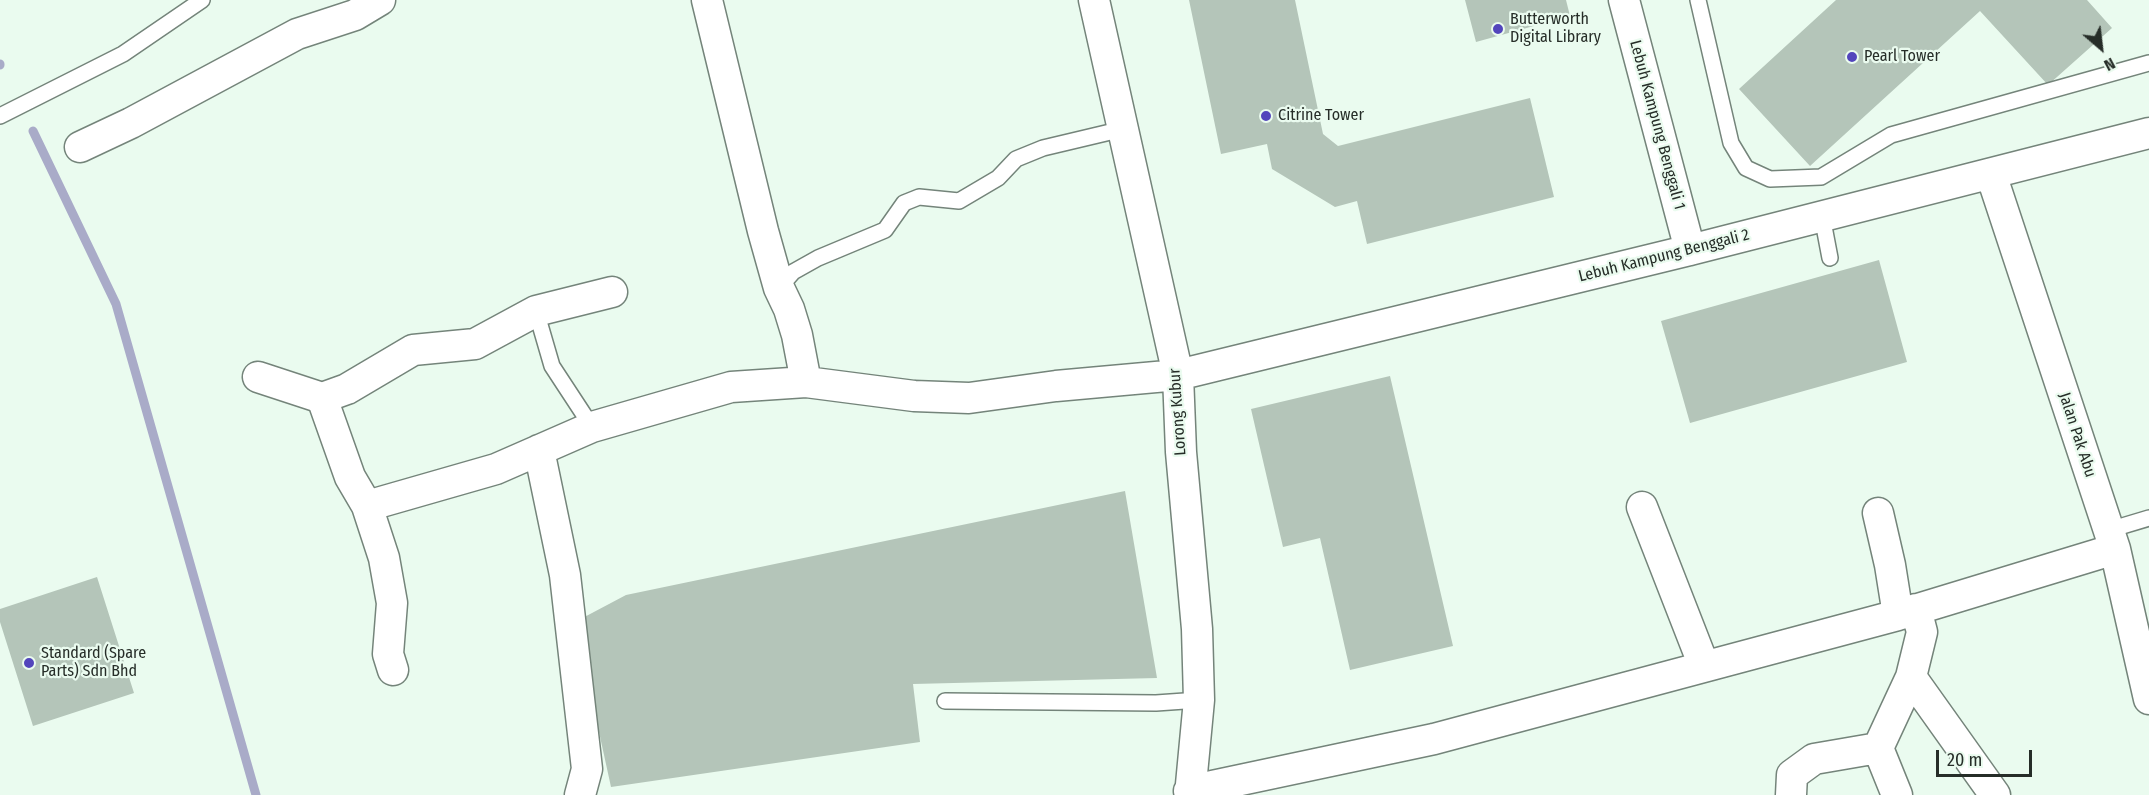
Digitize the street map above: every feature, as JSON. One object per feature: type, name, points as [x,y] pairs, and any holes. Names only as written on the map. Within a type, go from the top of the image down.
[{"type":"street","points":[[80,147],[131,123],[297,34],[355,15],[380,0]]},
{"type":"street","points":[[707,0],[723,72],[779,288],[789,309],[797,335],[806,381]]},
{"type":"street","name":"Lorong Kubur","points":[[1094,0],[1178,375],[1181,452],[1197,629],[1199,700],[1190,793]]},
{"type":"street","name":"Lebuh Kampung Benggali 1","points":[[1624,0],[1690,250]]},
{"type":"street","name":"Lebuh Kampung Benggali 2","points":[[367,506],[496,469],[592,427],[731,387],[806,381],[914,396],[969,398],[1056,386],[1178,375],[1690,250],[2149,133]]},
{"type":"street","name":"Jalan Pak Abu","points":[[1991,174],[2112,539],[2147,680]]},
{"type":"street","points":[[258,377],[322,398],[347,389],[413,350],[475,344],[536,311],[612,292]]},
{"type":"street","points":[[322,398],[350,477],[367,506],[384,558],[392,603],[388,654],[393,670]]},
{"type":"street","points":[[539,450],[568,598],[588,769],[580,795]]},
{"type":"street","points":[[1642,507],[1704,666]]},
{"type":"street","points":[[1878,513],[1890,565],[1907,612],[1922,632],[1911,677],[1878,748],[1897,795]]},
{"type":"street","points":[[1190,793],[1434,739],[1907,612],[2112,539]]},
{"type":"street","points":[[1911,677],[1995,795]]},
{"type":"street","points":[[1791,795],[1792,775],[1814,759],[1878,748]]},
{"type":"lane","points":[[0,116],[123,54],[202,0]]},
{"type":"lane","points":[[1698,0],[1731,143],[1746,168],[1770,179],[1821,177],[1892,135],[2149,63]]},
{"type":"lane","points":[[779,288],[793,272],[818,258],[885,230],[904,203],[920,198],[959,201],[998,178],[1016,159],[1043,148],[1123,129]]},
{"type":"lane","points":[[1822,216],[1830,258]]},
{"type":"lane","points":[[536,311],[552,366],[592,427]]},
{"type":"lane","points":[[2112,539],[2149,518]]},
{"type":"lane","points":[[945,701],[1156,703],[1199,700]]},
{"type":"building","name":"Citrine Tower","points":[[1189,0],[1295,0],[1323,134],[1338,146],[1530,98],[1554,197],[1367,244],[1357,201],[1335,207],[1272,169],[1267,144],[1221,154]]},
{"type":"building","name":"Butterworth Digital Library","points":[[1465,0],[1566,0],[1570,16],[1476,42]]},
{"type":"building","name":"Pearl Tower","points":[[1836,0],[2087,0],[2112,28],[2048,85],[1980,11],[1810,166],[1739,89]]},
{"type":"building","points":[[1879,260],[1907,362],[1690,423],[1661,321]]},
{"type":"building","points":[[1390,376],[1453,646],[1350,670],[1320,538],[1283,547],[1251,409]]},
{"type":"building","points":[[1125,491],[1157,678],[913,684],[920,742],[611,787],[575,622],[626,595]]},
{"type":"building","points":[[97,577],[134,693],[33,726],[0,622],[0,609]]},
{"type":"waterway","points":[[33,131],[116,304],[256,795]]},
{"type":"place","name":"Butterworth Digital Library","points":[[1498,29]]},
{"type":"place","name":"Pearl Tower","points":[[1852,57]]},
{"type":"place","name":"Citrine Tower","points":[[1266,116]]},
{"type":"place","name":"Standard (Spare Parts) Sdn Bhd","points":[[29,663]]}]
